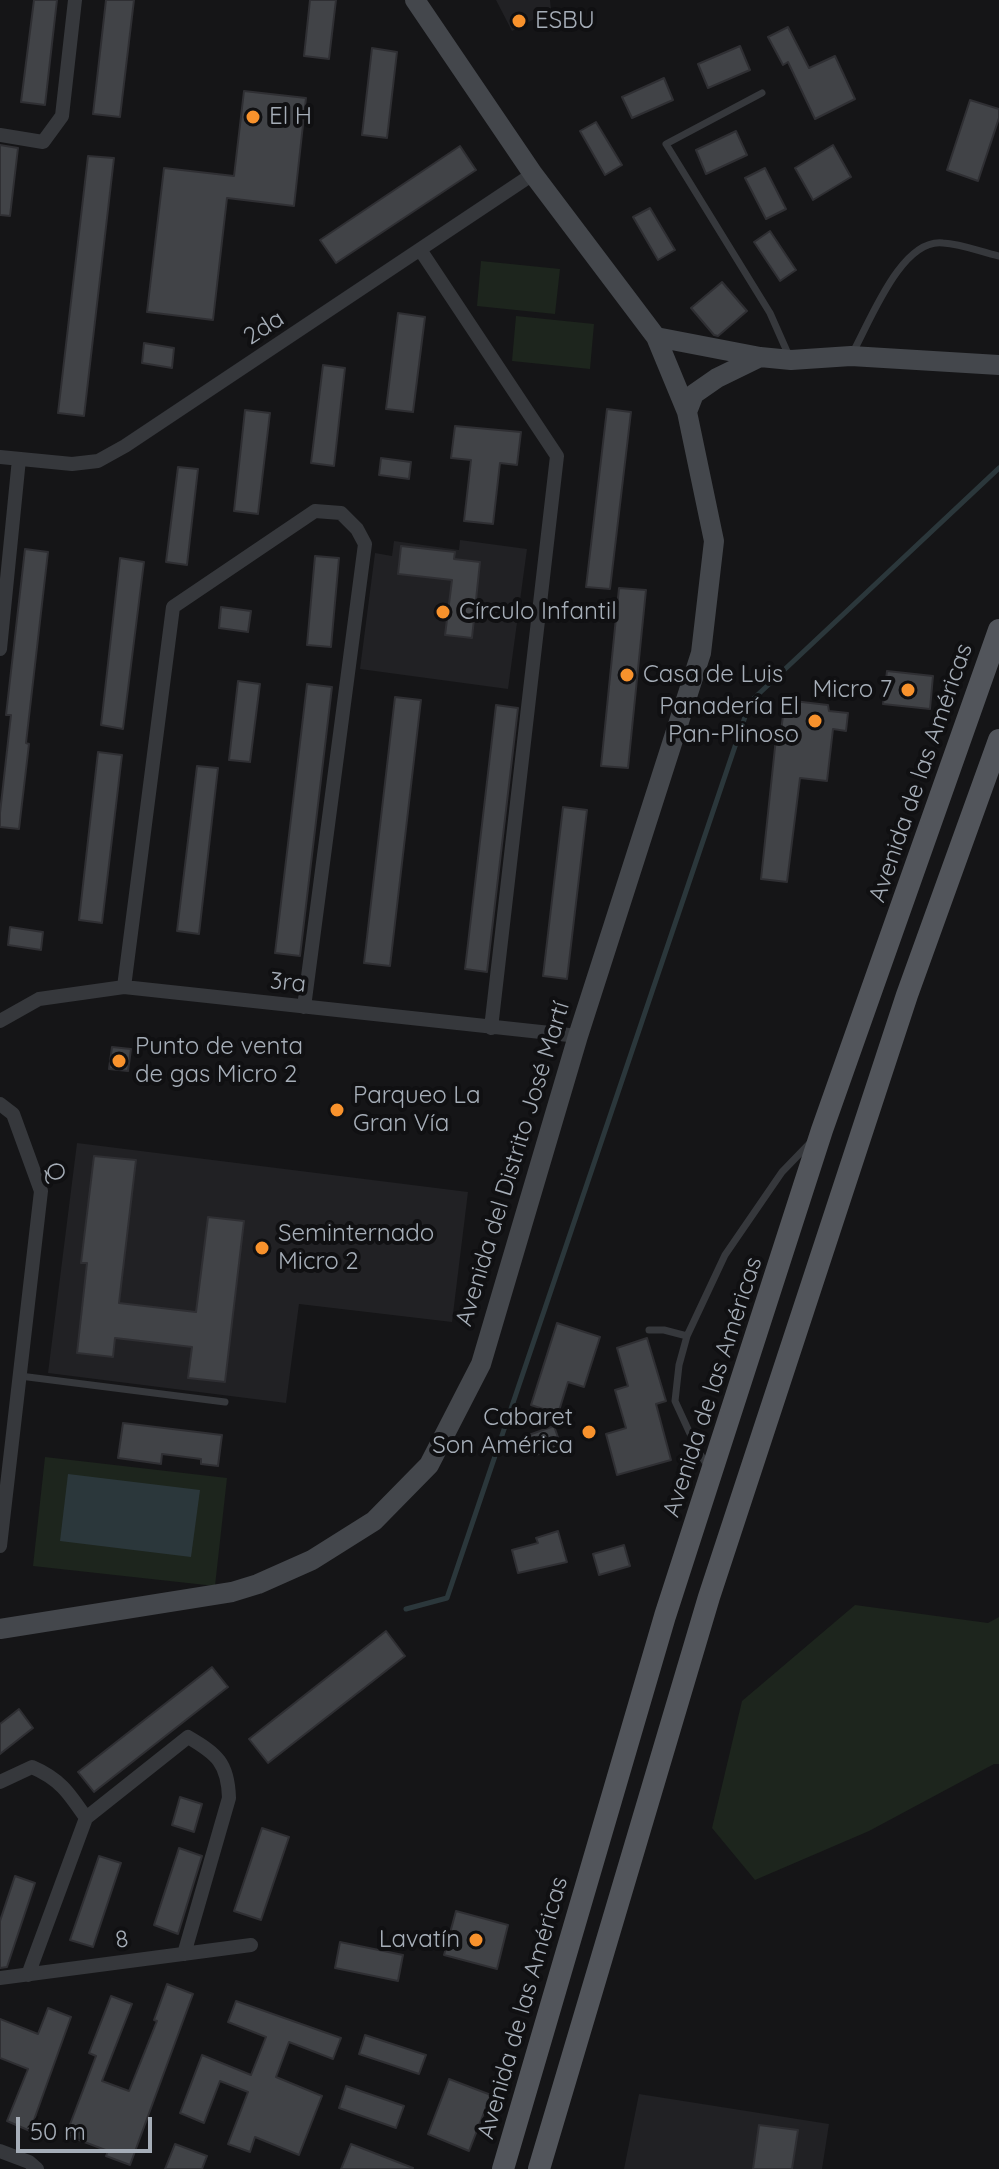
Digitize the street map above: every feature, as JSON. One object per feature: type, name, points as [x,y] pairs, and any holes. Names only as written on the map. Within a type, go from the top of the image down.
[{"type":"main road","name":"Avenida del Distrito José Martí","points":[[0,1629],[232,1592],[258,1584],[312,1560],[374,1521],[429,1465],[481,1364],[578,1036],[701,653],[714,541],[687,412],[656,337],[533,174],[415,0]]},
{"type":"main road","points":[[656,337],[791,360],[851,356],[999,365]]},
{"type":"main road","points":[[687,412],[694,394],[717,378],[760,357]]},
{"type":"main road","name":"Avenida de las Américas","points":[[503,2169],[665,1616],[822,1130],[999,630]]},
{"type":"main road","points":[[539,2169],[709,1597],[907,995],[999,740]]},
{"type":"street","points":[[0,135],[43,142],[62,116],[75,0]]},
{"type":"street","name":"2da","points":[[0,457],[72,464],[98,461],[421,251],[533,174]]},
{"type":"street","points":[[421,251],[557,456],[491,1028]]},
{"type":"street","points":[[0,649],[19,459]]},
{"type":"street","points":[[124,987],[173,607],[315,511],[341,513],[357,529],[365,544],[304,1007]]},
{"type":"street","name":"3ra","points":[[0,1021],[39,999],[124,987],[578,1036]]},
{"type":"street","name":"Q","points":[[0,1104],[13,1114],[41,1191],[0,1546]]},
{"type":"street","points":[[28,1975],[86,1818],[188,1737],[214,1753],[228,1776],[229,1798],[184,1954]]},
{"type":"street","points":[[0,1782],[32,1767],[52,1775],[67,1790],[86,1818]]},
{"type":"street","name":"8","points":[[0,1978],[251,1945]]},
{"type":"street","points":[[0,2151],[29,2162],[37,2169]]},
{"type":"lane","points":[[762,93],[666,144],[770,313],[791,360]]},
{"type":"lane","points":[[851,356],[901,263],[921,246],[941,242],[999,256]]},
{"type":"lane","points":[[713,1474],[698,1451],[675,1401],[679,1365],[687,1336],[725,1255],[749,1217],[782,1172],[822,1130]]},
{"type":"lane","points":[[649,1330],[687,1336]]},
{"type":"lane","points":[[20,1376],[225,1402]]},
{"type":"shaded area","name":"ESBU","points":[[496,0],[550,0],[551,10],[512,31]]},
{"type":"shaded area","points":[[481,261],[560,269],[555,314],[477,306]]},
{"type":"shaded area","points":[[516,316],[594,324],[590,369],[512,361]]},
{"type":"shaded area","name":"Círculo Infantil","points":[[460,540],[527,549],[508,689],[360,669],[375,553],[392,556],[394,541],[459,550]]},
{"type":"shaded area","name":"Seminternado Micro 2","points":[[77,1143],[468,1192],[452,1322],[299,1304],[286,1403],[48,1373]]},
{"type":"shaded area","points":[[45,1457],[227,1478],[215,1586],[33,1566]]},
{"type":"shaded area","points":[[68,1474],[200,1490],[191,1557],[60,1541]]},
{"type":"shaded area","points":[[855,1605],[988,1623],[999,1617],[999,1764],[869,1831],[755,1880],[712,1828],[742,1701]]},
{"type":"shaded area","points":[[639,2094],[829,2124],[822,2169],[624,2169]]},
{"type":"building","points":[[34,0],[57,0],[45,105],[21,102]]},
{"type":"building","points":[[106,0],[134,0],[120,117],[93,114]]},
{"type":"building","points":[[310,0],[336,0],[329,59],[304,56]]},
{"type":"building","points":[[788,27],[809,68],[835,56],[855,99],[815,119],[788,62],[783,65],[768,37]]},
{"type":"building","points":[[740,46],[750,70],[708,88],[698,64]]},
{"type":"building","points":[[372,48],[397,52],[387,138],[362,135]]},
{"type":"building","points":[[664,78],[673,100],[632,118],[622,97]]},
{"type":"building","points":[[244,91],[306,98],[294,206],[227,198],[213,320],[147,312],[164,168],[234,176]]},
{"type":"building","points":[[970,100],[999,109],[999,118],[978,181],[947,170]]},
{"type":"building","points":[[596,122],[622,165],[605,175],[580,131]]},
{"type":"building","points":[[736,131],[747,155],[706,174],[696,150]]},
{"type":"building","points":[[0,145],[18,148],[10,216],[0,215]]},
{"type":"building","points":[[833,145],[851,177],[813,200],[795,168]]},
{"type":"building","points":[[460,146],[476,170],[336,263],[320,240]]},
{"type":"building","points":[[88,156],[114,158],[84,416],[58,413]]},
{"type":"building","points":[[765,168],[786,209],[766,219],[745,178]]},
{"type":"building","points":[[650,208],[675,250],[658,260],[633,217]]},
{"type":"building","points":[[770,231],[796,270],[780,281],[754,242]]},
{"type":"building","points":[[722,282],[747,311],[718,336],[691,308]]},
{"type":"building","points":[[398,313],[425,317],[413,412],[386,409]]},
{"type":"building","points":[[144,343],[174,348],[172,368],[142,363]]},
{"type":"building","points":[[323,365],[345,368],[334,466],[311,463]]},
{"type":"building","points":[[607,409],[631,412],[610,589],[586,587]]},
{"type":"building","points":[[245,410],[270,413],[258,514],[234,511]]},
{"type":"building","points":[[455,426],[521,432],[517,465],[500,463],[493,524],[464,521],[471,460],[451,458]]},
{"type":"building","points":[[381,458],[411,462],[409,479],[379,475]]},
{"type":"building","points":[[178,467],[198,469],[187,565],[166,562]]},
{"type":"building","points":[[401,546],[455,552],[454,559],[480,562],[472,638],[445,635],[452,580],[398,574]]},
{"type":"building","points":[[25,549],[48,552],[19,829],[0,827],[0,813],[11,715],[6,715]]},
{"type":"building","points":[[315,556],[339,558],[331,647],[307,645]]},
{"type":"building","points":[[120,558],[144,562],[123,729],[101,725]]},
{"type":"building","points":[[619,588],[646,590],[628,768],[601,766]]},
{"type":"building","points":[[221,607],[251,611],[248,632],[219,628]]},
{"type":"building","name":"Micro 7","points":[[887,671],[933,676],[930,709],[883,704]]},
{"type":"building","points":[[238,681],[260,684],[250,762],[229,760]]},
{"type":"building","points":[[307,684],[332,687],[300,956],[275,953]]},
{"type":"building","points":[[395,697],[421,700],[390,966],[364,963]]},
{"type":"building","points":[[785,700],[828,705],[829,711],[848,713],[846,731],[833,729],[827,781],[800,778],[787,882],[761,879],[776,738],[780,739]]},
{"type":"building","points":[[496,705],[518,708],[487,972],[465,969]]},
{"type":"building","points":[[98,752],[122,755],[102,923],[79,920]]},
{"type":"building","points":[[197,766],[218,768],[199,934],[177,931]]},
{"type":"building","points":[[563,807],[587,810],[567,979],[543,976]]},
{"type":"building","points":[[10,927],[43,932],[41,950],[8,945]]},
{"type":"building","points":[[112,1047],[131,1049],[128,1071],[109,1069]]},
{"type":"building","points":[[94,1156],[136,1160],[119,1303],[196,1312],[208,1217],[244,1221],[225,1382],[188,1378],[192,1347],[115,1338],[113,1357],[77,1353],[87,1263],[81,1263]]},
{"type":"building","points":[[557,1323],[600,1337],[584,1387],[568,1382],[558,1414],[531,1405]]},
{"type":"building","points":[[647,1338],[666,1401],[656,1404],[671,1460],[617,1475],[606,1434],[626,1428],[615,1390],[628,1386],[617,1348]]},
{"type":"building","points":[[123,1423],[222,1435],[218,1466],[201,1464],[201,1459],[162,1454],[161,1464],[118,1458]]},
{"type":"building","points":[[554,1426],[561,1446],[533,1456],[526,1436]]},
{"type":"building","points":[[558,1531],[567,1562],[518,1573],[512,1550],[538,1543],[536,1538]]},
{"type":"building","points":[[624,1545],[630,1566],[599,1575],[593,1554]]},
{"type":"building","points":[[386,1631],[405,1656],[268,1763],[249,1739]]},
{"type":"building","points":[[212,1667],[228,1687],[94,1792],[78,1772]]},
{"type":"building","points":[[19,1709],[33,1728],[0,1754],[0,1724]]},
{"type":"building","points":[[180,1797],[202,1804],[194,1832],[172,1825]]},
{"type":"building","points":[[262,1828],[289,1837],[261,1920],[234,1911]]},
{"type":"building","points":[[179,1848],[202,1856],[178,1934],[154,1925]]},
{"type":"building","points":[[99,1856],[121,1863],[93,1947],[70,1940]]},
{"type":"building","points":[[15,1876],[35,1883],[7,1967],[0,1968],[0,1921]]},
{"type":"building","name":"Lavatín","points":[[456,1911],[508,1925],[497,1969],[444,1955]]},
{"type":"building","points":[[340,1942],[403,1955],[398,1981],[335,1968]]},
{"type":"building","points":[[167,1984],[193,1994],[130,2165],[106,2156],[108,2151],[66,2135],[96,2056],[89,2053],[111,1996],[132,2004],[102,2081],[129,2091],[157,2021],[154,2020]]},
{"type":"building","points":[[236,2001],[341,2038],[333,2059],[289,2042],[276,2077],[322,2096],[299,2155],[255,2137],[250,2152],[228,2144],[248,2092],[220,2081],[204,2123],[180,2113],[202,2055],[251,2075],[266,2037],[228,2022]]},
{"type":"building","points":[[48,2008],[71,2017],[30,2131],[7,2121],[28,2069],[0,2058],[0,2019],[38,2034]]},
{"type":"building","points":[[365,2035],[426,2055],[419,2074],[359,2054]]},
{"type":"building","points":[[449,2079],[491,2095],[469,2151],[428,2134]]},
{"type":"building","points":[[346,2086],[404,2106],[396,2128],[339,2108]]},
{"type":"building","points":[[759,2125],[798,2130],[792,2169],[753,2169]]},
{"type":"building","points":[[175,2144],[207,2156],[202,2169],[165,2169]]},
{"type":"building","points":[[351,2144],[413,2168],[341,2169]]},
{"type":"waterway","points":[[406,1609],[447,1598],[750,702],[999,468]]},
{"type":"place","name":"ESBU","points":[[519,21]]},
{"type":"place","name":"El H","points":[[253,117]]},
{"type":"place","name":"Círculo Infantil","points":[[443,612]]},
{"type":"place","name":"Casa de Luis","points":[[627,675]]},
{"type":"place","name":"Micro 7","points":[[908,690]]},
{"type":"place","name":"Panadería El Pan-Plinoso","points":[[815,721]]},
{"type":"place","name":"Punto de venta de gas Micro 2","points":[[119,1061]]},
{"type":"place","name":"Parqueo La Gran Vía","points":[[337,1110]]},
{"type":"place","name":"Seminternado Micro 2","points":[[262,1248]]},
{"type":"place","name":"Cabaret Son América","points":[[589,1432]]},
{"type":"place","name":"Lavatín","points":[[476,1940]]}]
